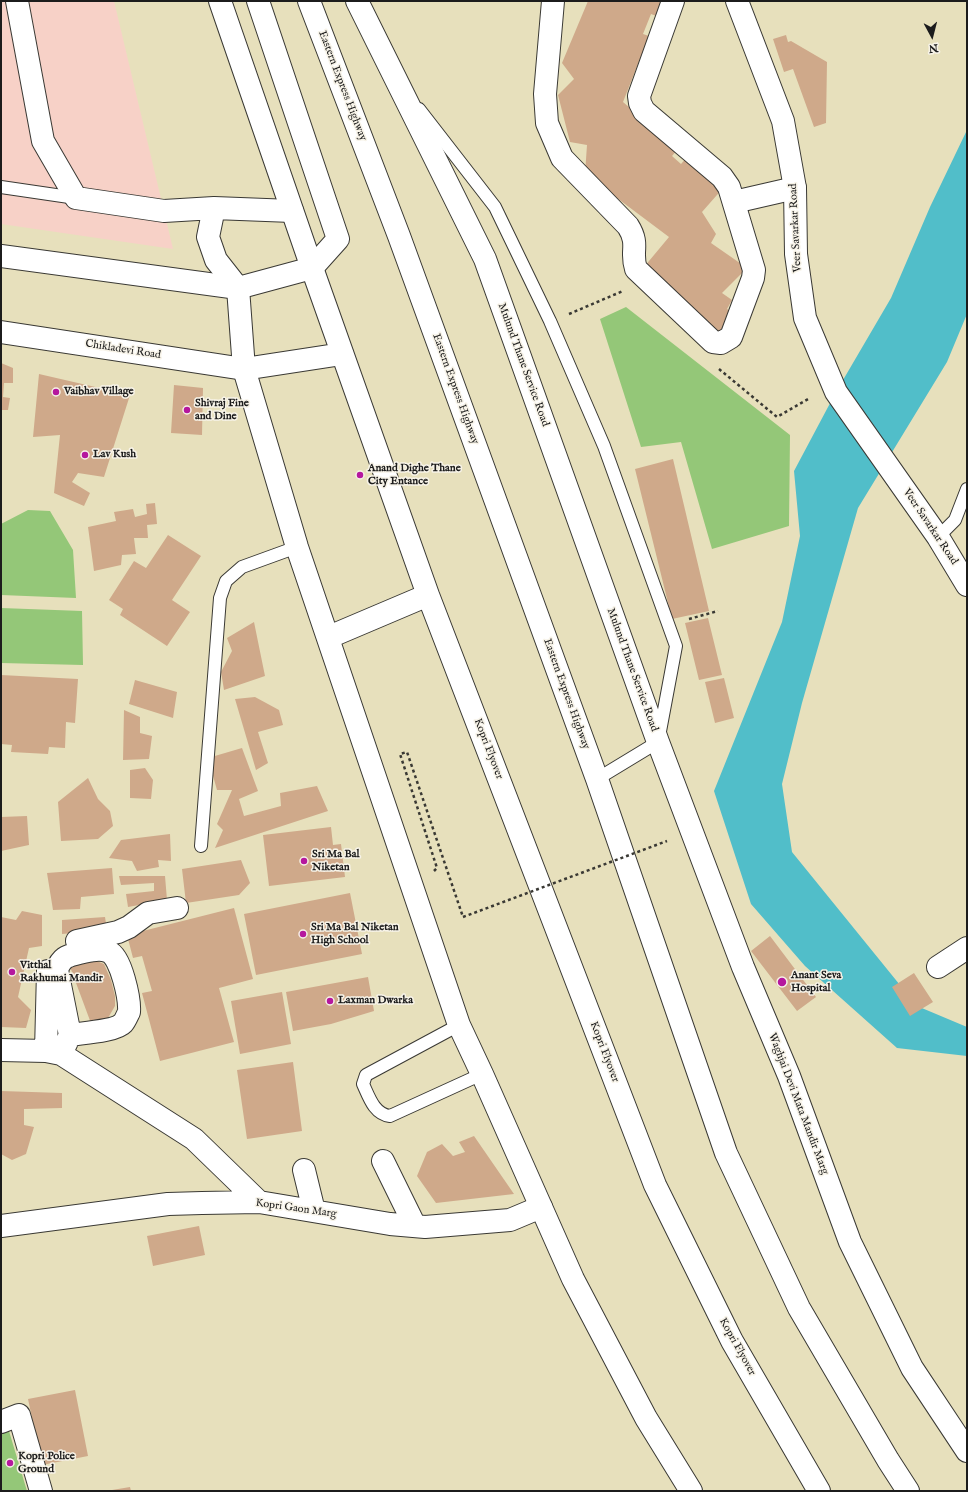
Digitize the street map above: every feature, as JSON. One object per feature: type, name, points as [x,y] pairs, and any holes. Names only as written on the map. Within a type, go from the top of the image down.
[{"type":"main road","points":[[17,1],[43,141],[76,198],[164,211],[214,208],[292,211]]},
{"type":"main road","points":[[220,1],[342,354],[428,594],[329,637]]},
{"type":"main road","points":[[1,256],[238,288],[312,268],[338,239],[258,1]]},
{"type":"main road","name":"Eastern Express Highway","points":[[309,1],[399,236],[597,779]]},
{"type":"main road","name":"Mulund Thane Service Road","points":[[357,1],[485,259],[658,742]]},
{"type":"main road","points":[[553,1],[545,94],[547,123],[562,158],[628,226],[634,236],[636,247],[633,261],[636,270],[717,344],[731,336],[753,278],[754,270],[730,187],[722,177],[644,111],[640,103],[639,96],[672,1]]},
{"type":"main road","name":"Veer Savarkar Road","points":[[737,1],[783,121],[796,188],[796,254],[805,318],[836,392],[938,537],[967,585]]},
{"type":"main road","points":[[734,202],[796,188]]},
{"type":"main road","points":[[214,208],[208,237],[216,260],[238,288],[244,369],[297,547],[329,637],[458,1025],[482,1074],[576,1286],[646,1418],[691,1491]]},
{"type":"main road","name":"Chikladevi Road","points":[[1,332],[244,369],[342,354]]},
{"type":"main road","name":"Kopri Flyover","points":[[428,594],[655,1185],[732,1341],[819,1491]]},
{"type":"main road","name":"Waghjai Devi Mata Mandir Marg","points":[[658,742],[743,967],[789,1076],[850,1242],[912,1368],[967,1451]]},
{"type":"main road","points":[[597,779],[726,1153],[799,1308],[888,1460],[908,1491]]},
{"type":"main road","points":[[59,1047],[48,954],[51,948],[118,932],[130,927],[148,912],[177,908]]},
{"type":"main road","points":[[938,967],[967,948]]},
{"type":"main road","points":[[1,1050],[59,1047],[194,1139],[259,1202]]},
{"type":"main road","points":[[383,1161],[415,1226]]},
{"type":"main road","points":[[304,1170],[314,1211]]},
{"type":"main road","name":"Kopri Gaon Marg","points":[[1,1226],[168,1204],[259,1202],[390,1224],[415,1226],[510,1220],[541,1207]]},
{"type":"main road","points":[[1,1422],[19,1415],[41,1491]]},
{"type":"lane","points":[[390,69],[495,208],[550,322],[604,446],[676,646],[658,742],[597,779]]},
{"type":"lane","points":[[1,187],[76,198]]},
{"type":"lane","points":[[938,537],[955,520],[967,489]]},
{"type":"lane","points":[[201,846],[220,598],[226,581],[242,567],[297,547]]},
{"type":"lane","points":[[458,1025],[366,1075],[363,1084],[373,1106],[382,1115],[390,1116],[482,1074]]},
{"type":"path","points":[[669,625],[718,611]]},
{"type":"path","points":[[436,868],[400,754],[408,752],[463,917],[667,841]]},
{"type":"shaded area","points":[[1,1],[114,1],[173,249],[1,224]]},
{"type":"green space","points":[[626,307],[790,435],[789,526],[712,549],[681,442],[641,447],[600,319]]},
{"type":"green space","points":[[28,510],[50,511],[73,550],[76,598],[1,595],[1,524]]},
{"type":"green space","points":[[1,608],[82,611],[83,665],[1,663]]},
{"type":"green space","name":"Kopri Police Ground","points":[[9,1431],[27,1491],[1,1491],[1,1434]]},
{"type":"water","points":[[967,130],[967,314],[947,362],[858,508],[802,703],[782,784],[792,852],[917,1006],[967,1027],[967,1056],[897,1048],[805,966],[751,904],[714,791],[782,622],[800,536],[794,471],[836,392],[891,298],[930,207]]},
{"type":"building","points":[[588,1],[666,1],[659,17],[651,14],[643,34],[649,36],[623,102],[678,149],[672,156],[681,164],[688,156],[724,187],[702,212],[716,234],[711,243],[747,268],[722,293],[732,300],[727,309],[735,314],[718,335],[644,267],[669,237],[585,174],[587,145],[570,142],[558,95],[574,79],[562,63]]},
{"type":"building","points":[[786,35],[788,42],[791,41],[827,62],[826,123],[814,127],[793,69],[784,72],[773,39]]},
{"type":"building","points":[[1,363],[13,368],[13,383],[4,383],[3,397],[10,398],[8,410],[1,410]]},
{"type":"building","name":"Lav Kush","points":[[39,374],[130,395],[104,477],[78,473],[72,482],[90,493],[84,506],[54,493],[60,435],[33,437]]},
{"type":"building","name":"Shivraj Fine and Dine","points":[[174,385],[203,388],[202,435],[171,433]]},
{"type":"building","points":[[673,459],[709,611],[672,619],[635,469]]},
{"type":"building","points":[[155,503],[157,524],[147,525],[148,538],[134,538],[136,554],[122,555],[121,565],[94,571],[88,527],[116,521],[114,512],[133,509],[135,517],[147,514],[146,504]]},
{"type":"building","points":[[168,535],[201,556],[172,600],[190,612],[167,646],[120,615],[123,609],[109,600],[134,561],[146,568]]},
{"type":"building","points":[[708,618],[722,675],[699,680],[685,623]]},
{"type":"building","points":[[254,622],[265,676],[224,690],[221,672],[232,651],[227,638]]},
{"type":"building","points":[[1,675],[78,679],[75,723],[66,722],[65,748],[49,747],[48,754],[11,752],[12,745],[1,744]]},
{"type":"building","points":[[724,678],[734,718],[715,723],[705,682]]},
{"type":"building","points":[[135,680],[177,692],[173,718],[129,704]]},
{"type":"building","points":[[255,697],[279,710],[283,725],[258,732],[268,763],[256,770],[235,699]]},
{"type":"building","points":[[124,710],[140,717],[140,733],[152,736],[149,759],[123,760]]},
{"type":"building","points":[[242,748],[258,791],[239,799],[244,816],[281,806],[280,793],[317,786],[328,811],[215,848],[223,830],[217,824],[232,790],[217,790],[208,758]]},
{"type":"building","points":[[145,768],[153,780],[151,799],[130,798],[130,770]]},
{"type":"building","points":[[88,778],[98,799],[110,811],[113,826],[98,839],[61,841],[58,802]]},
{"type":"building","points":[[27,816],[29,845],[1,851],[1,817]]},
{"type":"building","name":"Sri Ma Bal Niketan","points":[[331,827],[333,845],[341,844],[345,877],[269,886],[263,835]]},
{"type":"building","points":[[170,834],[171,861],[158,860],[159,867],[137,871],[132,861],[109,858],[121,840]]},
{"type":"building","points":[[241,860],[250,883],[239,895],[186,903],[182,869]]},
{"type":"building","points":[[112,868],[114,894],[81,897],[80,909],[53,910],[47,873]]},
{"type":"building","points":[[119,876],[165,876],[167,900],[128,907],[126,894],[154,891],[154,883],[121,885]]},
{"type":"building","name":"Sri Ma Bal Niketan High School","points":[[350,893],[362,954],[256,975],[244,914]]},
{"type":"building","points":[[234,908],[253,979],[219,988],[234,1042],[160,1061],[142,993],[152,991],[142,956],[133,958],[127,935]]},
{"type":"building","name":"Vitthal Rakhumai Mandir","points":[[22,911],[42,915],[42,946],[29,948],[18,997],[31,1010],[26,1028],[1,1027],[1,917],[16,920]]},
{"type":"building","points":[[105,917],[107,930],[62,934],[62,920]]},
{"type":"building","points":[[770,936],[816,997],[797,1011],[751,951]]},
{"type":"building","points":[[92,959],[104,964],[111,980],[115,996],[115,1006],[108,1018],[92,1026],[69,964]]},
{"type":"building","points":[[914,973],[933,1002],[910,1016],[892,987]]},
{"type":"building","name":"Laxman Dwarka","points":[[368,977],[374,1011],[331,1024],[293,1031],[286,992]]},
{"type":"building","points":[[282,992],[291,1044],[240,1054],[231,1001]]},
{"type":"building","points":[[293,1062],[302,1131],[247,1139],[237,1070]]},
{"type":"building","points":[[1,1091],[62,1093],[62,1108],[24,1109],[24,1125],[34,1127],[26,1154],[12,1160],[1,1154]]},
{"type":"building","points":[[474,1136],[514,1194],[436,1203],[417,1176],[427,1152],[442,1144],[453,1156],[465,1152],[459,1142]]},
{"type":"building","points":[[199,1226],[205,1255],[153,1266],[147,1236]]},
{"type":"building","points":[[75,1390],[88,1456],[42,1465],[28,1399]]},
{"type":"building","points":[[130,1487],[131,1491],[112,1491],[112,1490]]},
{"type":"place","name":"Vaibhav Village","points":[[56,392]]},
{"type":"place","name":"Shivraj Fine and Dine","points":[[187,410]]},
{"type":"place","name":"Lav Kush","points":[[85,455]]},
{"type":"place","name":"Anand Dighe Thane City Entance","points":[[360,475]]},
{"type":"place","name":"Sri Ma Bal Niketan","points":[[304,861]]},
{"type":"place","name":"Sri Ma Bal Niketan High School","points":[[303,934]]},
{"type":"place","name":"Vitthal Rakhumai Mandir","points":[[12,972]]},
{"type":"place","name":"Anant Seva Hospital","points":[[782,982]]},
{"type":"place","name":"Laxman Dwarka","points":[[330,1001]]},
{"type":"place","name":"Kopri Police Ground","points":[[10,1463]]}]
